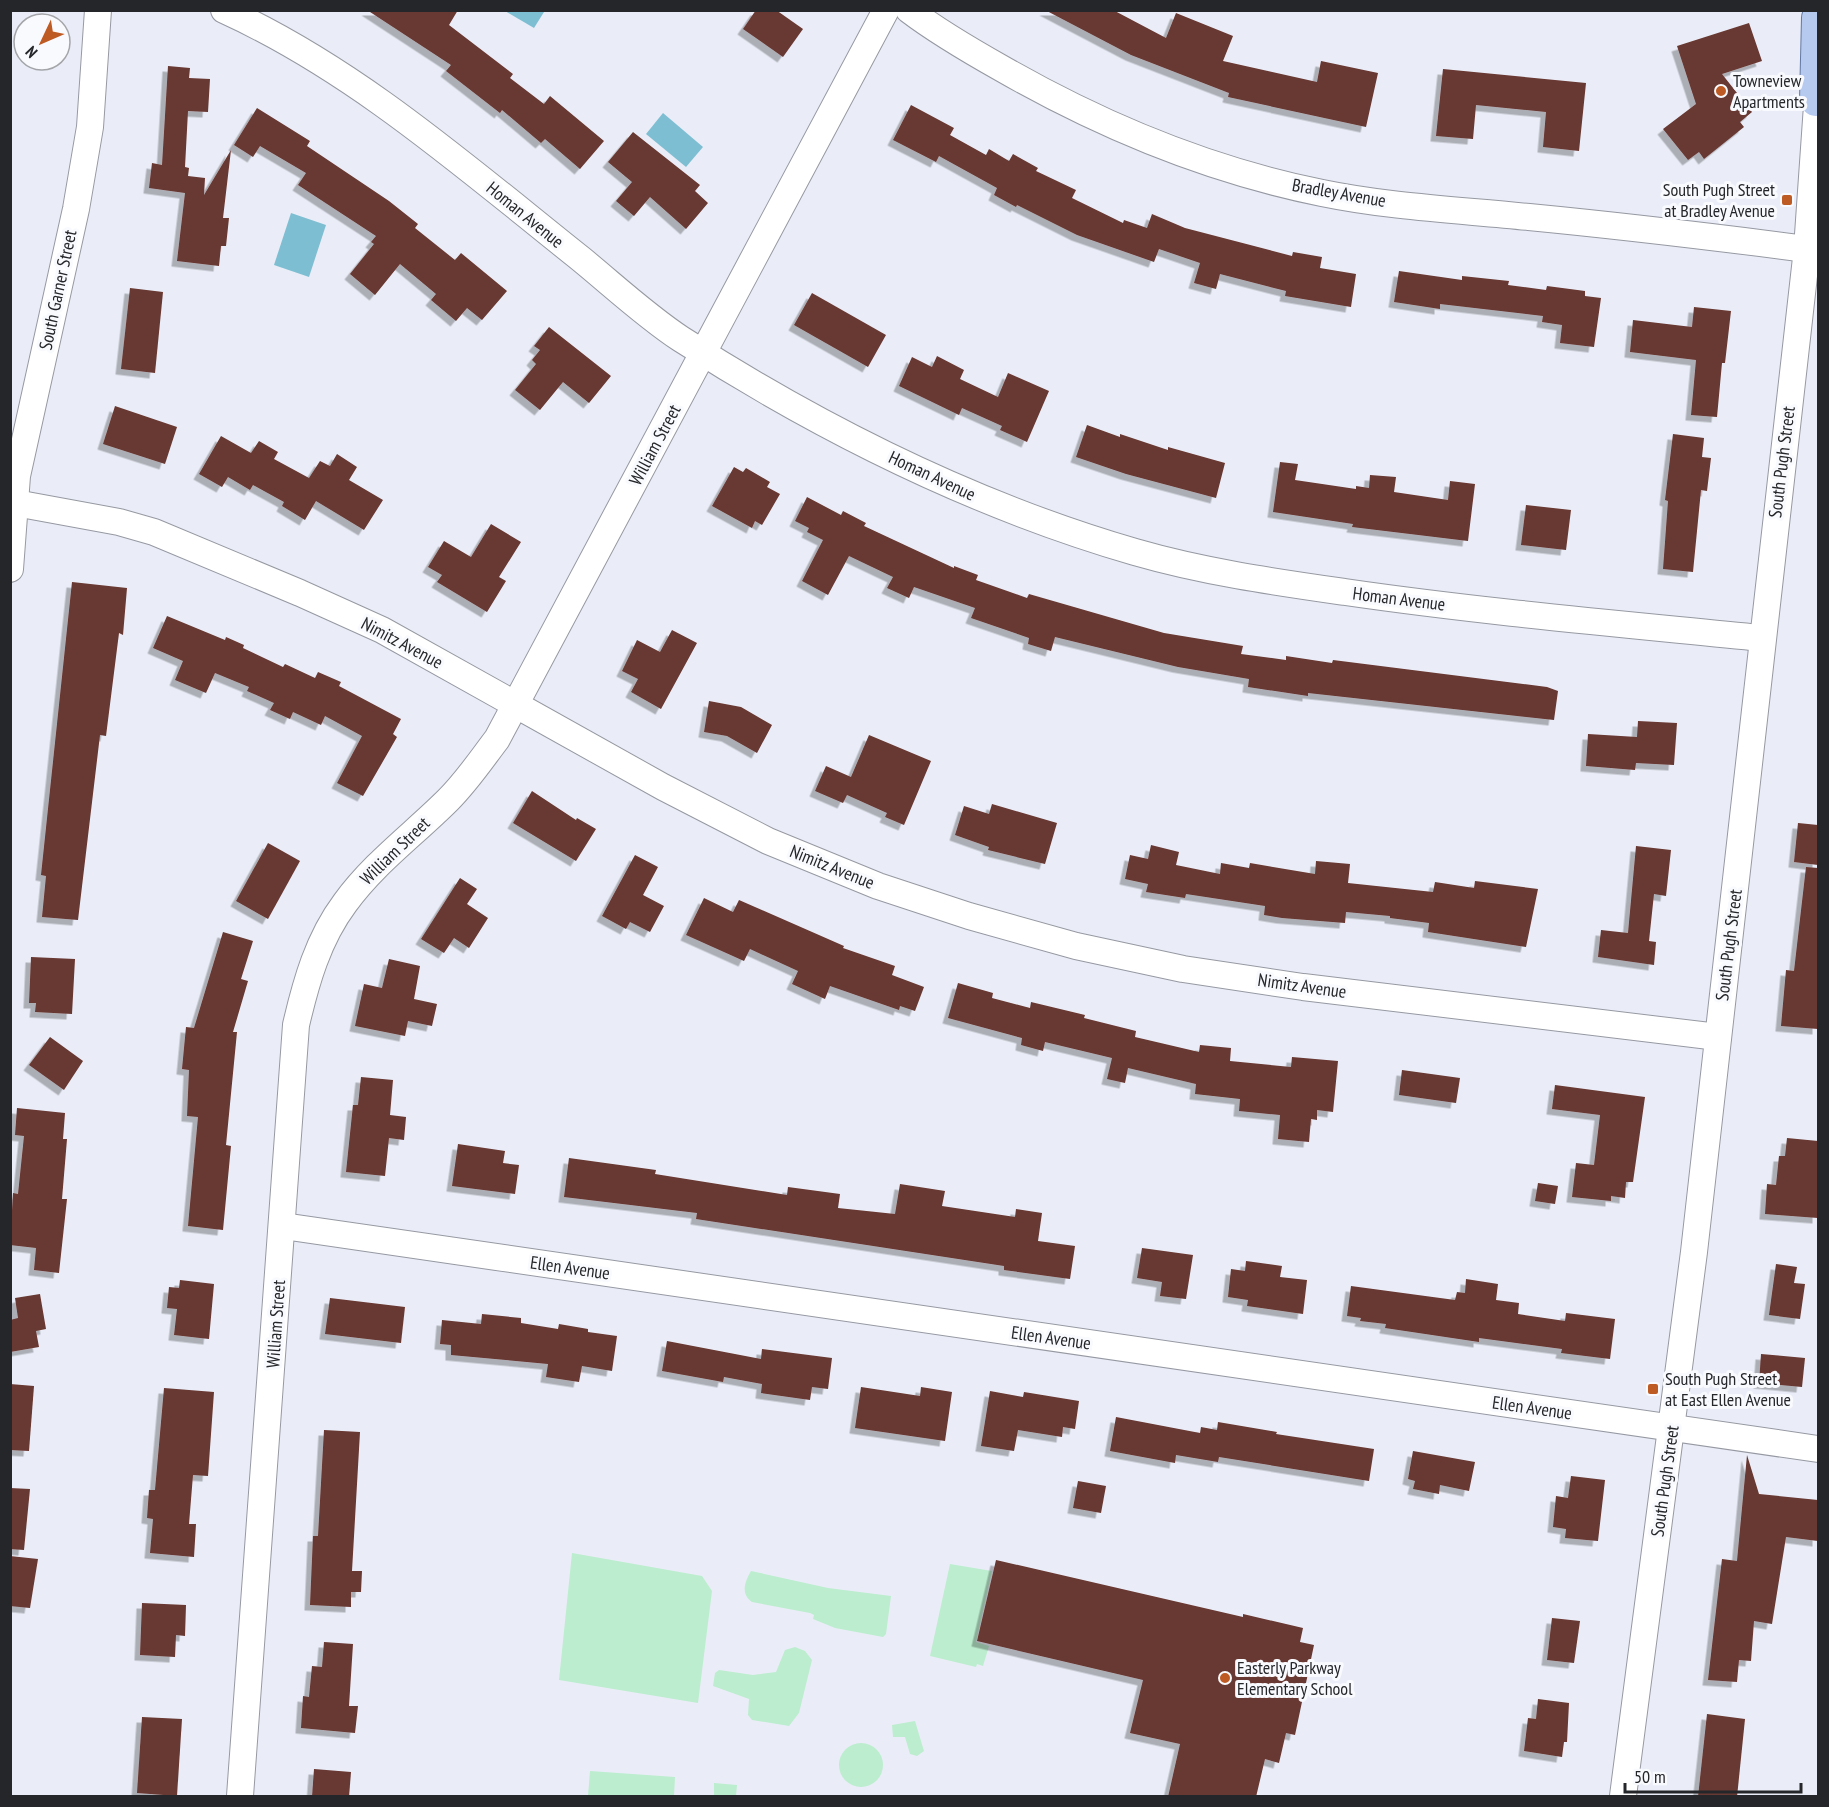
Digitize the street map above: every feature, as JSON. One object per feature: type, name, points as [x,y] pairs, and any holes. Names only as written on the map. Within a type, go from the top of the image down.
[{"type":"main road","points":[[1818,18],[1818,96]]},
{"type":"street","name":"South Garner Street","points":[[10,568],[13,503],[17,476],[76,209],[88,138],[94,91],[98,10]]},
{"type":"street","name":"Homan Avenue","points":[[224,10],[299,50],[365,92],[464,166],[677,336],[823,424],[946,484],[1009,511],[1138,553],[1238,577],[1419,603],[1761,638]]},
{"type":"street","name":"William Street","points":[[240,1797],[296,1025],[315,955],[344,904],[370,872],[470,777],[497,740],[886,10]]},
{"type":"street","name":"Bradley Avenue","points":[[909,10],[934,29],[1033,86],[1132,135],[1212,165],[1322,193],[1374,201],[1647,228],[1807,249]]},
{"type":"street","name":"South Pugh Street","points":[[1623,1797],[1672,1429],[1747,791],[1761,638],[1807,249],[1818,96]]},
{"type":"street","name":"Nimitz Avenue","points":[[13,503],[119,522],[154,532],[300,592],[382,630],[663,787],[768,841],[878,886],[969,916],[1076,946],[1183,969],[1303,987],[1718,1037]]},
{"type":"street","name":"Ellen Avenue","points":[[283,1226],[1818,1449]]},
{"type":"green space","points":[[572,1553],[702,1576],[712,1591],[698,1703],[559,1680]]},
{"type":"green space","points":[[950,1564],[992,1571],[976,1642],[989,1646],[983,1666],[977,1664],[976,1667],[930,1656]]},
{"type":"green space","points":[[751,1571],[828,1588],[891,1596],[886,1634],[883,1637],[835,1628],[813,1619],[814,1615],[810,1613],[752,1602],[745,1591]]},
{"type":"green space","points":[[795,1647],[805,1651],[812,1660],[799,1713],[789,1726],[752,1720],[748,1715],[749,1699],[713,1686],[715,1673],[719,1670],[753,1675],[776,1672],[785,1650]]},
{"type":"green space","points":[[915,1721],[924,1751],[917,1756],[910,1754],[905,1737],[893,1737],[892,1725]]},
{"type":"green space","points":[[861,1743],[870,1744],[877,1749],[882,1756],[882,1774],[877,1781],[870,1786],[861,1787],[852,1786],[845,1781],[840,1774],[839,1765],[840,1756],[845,1749],[852,1744]]},
{"type":"green space","points":[[590,1771],[675,1777],[674,1796],[588,1796]]},
{"type":"green space","points":[[714,1783],[737,1785],[736,1796],[714,1796]]},
{"type":"water","points":[[505,11],[544,12],[534,28]]},
{"type":"water","points":[[663,113],[703,147],[686,167],[646,134]]},
{"type":"water","points":[[291,213],[326,225],[309,277],[274,265]]},
{"type":"building","points":[[367,10],[458,10],[449,25],[513,74],[510,78],[544,104],[550,96],[604,141],[580,169],[545,139],[541,143],[502,110],[500,113],[446,71],[451,65]]},
{"type":"building","points":[[756,10],[776,10],[803,29],[783,57],[743,29]]},
{"type":"building","points":[[1045,10],[1113,10],[1166,38],[1176,13],[1233,36],[1223,61],[1317,82],[1321,61],[1378,73],[1366,127],[1228,97],[1229,93],[1131,55]]},
{"type":"building","name":"Towneview Apartments","points":[[1749,23],[1762,61],[1722,74],[1752,112],[1740,122],[1744,127],[1704,159],[1699,152],[1688,160],[1663,129],[1696,104],[1677,46]]},
{"type":"building","points":[[168,66],[190,68],[189,78],[210,79],[208,112],[188,111],[185,167],[189,168],[188,176],[205,178],[204,195],[231,150],[223,218],[229,218],[226,246],[221,246],[219,266],[177,261],[185,193],[149,188],[152,163],[162,165]]},
{"type":"building","points":[[1443,69],[1586,83],[1579,151],[1543,147],[1546,112],[1476,105],[1473,139],[1436,136]]},
{"type":"building","points":[[911,105],[954,128],[950,135],[986,155],[989,149],[1009,161],[1013,154],[1038,168],[1036,171],[1076,190],[1072,198],[1123,223],[1124,220],[1147,228],[1152,214],[1185,228],[1292,256],[1293,252],[1322,257],[1320,268],[1356,274],[1351,307],[1285,296],[1286,291],[1220,274],[1216,289],[1194,283],[1200,263],[1159,249],[1154,262],[1077,235],[1017,205],[1016,207],[994,195],[997,188],[939,156],[936,162],[893,140]]},
{"type":"building","points":[[257,108],[310,141],[307,146],[389,201],[418,224],[415,228],[455,260],[461,253],[507,291],[482,320],[467,308],[456,321],[431,300],[436,294],[400,264],[375,295],[350,274],[374,244],[371,242],[376,236],[298,185],[306,173],[260,146],[253,157],[234,145]]},
{"type":"building","points":[[633,132],[700,185],[695,191],[708,203],[686,229],[650,197],[634,216],[616,201],[632,182],[608,162]]},
{"type":"building","points":[[1399,271],[1462,280],[1462,276],[1509,281],[1508,285],[1546,290],[1547,286],[1585,291],[1585,296],[1601,298],[1594,347],[1560,343],[1562,325],[1542,322],[1543,316],[1440,304],[1440,309],[1394,302]]},
{"type":"building","points":[[130,288],[163,292],[155,373],[121,369]]},
{"type":"building","points":[[812,293],[886,335],[868,367],[794,325]]},
{"type":"building","points":[[1694,307],[1731,311],[1725,363],[1722,363],[1717,417],[1691,415],[1696,360],[1630,352],[1633,320],[1692,327]]},
{"type":"building","points":[[549,327],[611,376],[589,403],[563,382],[540,410],[515,390],[536,364],[532,360],[540,350],[534,346]]},
{"type":"building","points":[[937,356],[964,370],[960,379],[998,397],[1008,373],[1049,391],[1027,442],[1000,430],[1002,426],[962,408],[959,415],[899,386],[912,357],[932,367]]},
{"type":"building","points":[[115,406],[177,427],[165,464],[103,444]]},
{"type":"building","points":[[1087,425],[1120,437],[1120,434],[1168,450],[1168,447],[1225,463],[1216,498],[1126,474],[1076,457]]},
{"type":"building","points":[[1673,434],[1704,438],[1702,457],[1711,458],[1707,491],[1701,490],[1693,572],[1663,569],[1668,501],[1665,500]]},
{"type":"building","points":[[221,436],[251,453],[259,441],[278,452],[274,459],[309,478],[320,461],[330,466],[337,454],[357,467],[349,480],[383,500],[364,530],[316,501],[305,520],[282,506],[284,502],[253,485],[250,490],[228,477],[222,487],[199,474]]},
{"type":"building","points":[[1280,462],[1298,464],[1295,480],[1356,489],[1356,486],[1369,488],[1370,475],[1396,477],[1394,492],[1448,500],[1450,481],[1475,484],[1468,541],[1352,527],[1353,524],[1273,512]]},
{"type":"building","points":[[734,467],[743,472],[746,468],[770,482],[767,487],[780,494],[762,525],[755,521],[752,528],[712,506]]},
{"type":"building","points":[[807,497],[841,515],[843,511],[866,523],[864,526],[954,568],[954,566],[978,575],[976,580],[1027,598],[1029,594],[1164,633],[1243,646],[1241,654],[1286,660],[1286,656],[1332,663],[1333,660],[1547,687],[1558,691],[1554,720],[1308,693],[1308,696],[1248,687],[1249,679],[1178,667],[1055,637],[1051,651],[1028,644],[1029,638],[971,618],[975,608],[914,587],[909,598],[887,588],[893,577],[849,556],[828,595],[802,581],[823,540],[807,532],[809,528],[795,521]]},
{"type":"building","points":[[1526,505],[1571,510],[1566,550],[1521,545]]},
{"type":"building","points":[[491,524],[521,542],[499,577],[506,581],[487,612],[437,582],[442,575],[428,567],[444,541],[471,557]]},
{"type":"building","points":[[72,582],[127,588],[123,635],[119,633],[106,736],[100,735],[78,920],[42,917],[46,876],[41,875]]},
{"type":"building","points":[[167,616],[225,640],[226,637],[244,645],[243,648],[283,667],[285,664],[315,678],[318,672],[341,682],[339,686],[401,719],[393,734],[397,737],[363,796],[337,783],[362,736],[325,716],[321,725],[293,712],[290,719],[270,710],[274,703],[247,691],[249,687],[215,673],[206,693],[175,680],[183,661],[153,648]]},
{"type":"building","points":[[672,630],[697,643],[661,709],[631,692],[638,679],[622,671],[637,640],[660,652]]},
{"type":"building","points":[[709,701],[741,707],[772,725],[757,753],[727,736],[704,732]]},
{"type":"building","points":[[1638,721],[1677,723],[1674,765],[1636,763],[1635,770],[1586,766],[1588,734],[1637,737]]},
{"type":"building","points":[[869,735],[931,761],[904,825],[885,817],[887,813],[847,795],[843,803],[815,791],[826,766],[851,777]]},
{"type":"building","points":[[532,791],[576,820],[577,818],[596,829],[576,861],[513,823]]},
{"type":"building","points":[[992,804],[1057,823],[1045,864],[988,850],[989,847],[955,835],[964,806],[989,814]]},
{"type":"building","points":[[1798,823],[1818,825],[1818,865],[1794,862]]},
{"type":"building","points":[[268,843],[300,861],[268,919],[236,901]]},
{"type":"building","points":[[1151,845],[1179,852],[1176,865],[1220,874],[1221,863],[1249,868],[1250,863],[1315,874],[1316,861],[1350,864],[1348,883],[1433,892],[1435,882],[1474,888],[1475,881],[1538,889],[1526,947],[1428,932],[1429,923],[1390,918],[1390,916],[1346,912],[1345,923],[1282,918],[1264,915],[1265,906],[1186,894],[1185,898],[1146,892],[1148,884],[1125,879],[1130,855],[1148,859]]},
{"type":"building","points":[[1636,846],[1671,850],[1666,896],[1654,894],[1649,941],[1656,942],[1654,965],[1598,957],[1601,930],[1628,933]]},
{"type":"building","points":[[635,855],[658,867],[643,895],[664,906],[650,932],[630,922],[626,929],[602,916]]},
{"type":"building","points":[[1806,867],[1818,868],[1818,1029],[1781,1026],[1786,970],[1794,971]]},
{"type":"building","points":[[460,878],[477,889],[467,904],[488,918],[469,948],[454,938],[444,953],[421,939]]},
{"type":"building","points":[[704,898],[733,912],[739,900],[844,946],[843,948],[895,966],[892,975],[924,987],[915,1011],[900,1006],[899,1010],[830,986],[825,999],[792,984],[798,971],[750,949],[744,961],[686,935]]},
{"type":"building","points":[[223,932],[253,941],[241,979],[248,981],[233,1032],[237,1032],[226,1145],[231,1146],[223,1230],[188,1226],[198,1117],[187,1116],[189,1070],[182,1069],[186,1027],[194,1028]]},
{"type":"building","points":[[31,957],[75,959],[72,1014],[35,1012],[36,1003],[29,1003]]},
{"type":"building","points":[[389,959],[420,966],[414,999],[437,1004],[432,1026],[408,1021],[405,1036],[355,1026],[364,984],[382,988]]},
{"type":"building","points":[[958,983],[993,993],[992,998],[1030,1008],[1031,1002],[1085,1015],[1084,1018],[1136,1031],[1135,1037],[1199,1052],[1200,1045],[1231,1048],[1230,1061],[1291,1067],[1292,1057],[1338,1061],[1333,1112],[1317,1110],[1317,1120],[1311,1119],[1309,1142],[1278,1139],[1280,1115],[1239,1111],[1240,1099],[1195,1094],[1196,1084],[1128,1068],[1125,1083],[1107,1079],[1112,1058],[1045,1042],[1043,1051],[1021,1045],[1022,1038],[948,1018]]},
{"type":"building","points":[[50,1037],[83,1061],[64,1090],[29,1065]]},
{"type":"building","points":[[1402,1070],[1460,1078],[1456,1103],[1399,1095]]},
{"type":"building","points":[[361,1077],[393,1080],[390,1115],[406,1117],[404,1140],[389,1138],[385,1176],[346,1172],[353,1105],[358,1105]]},
{"type":"building","points":[[1555,1085],[1645,1097],[1633,1182],[1626,1182],[1625,1198],[1611,1196],[1611,1201],[1572,1197],[1576,1163],[1594,1165],[1600,1115],[1552,1109]]},
{"type":"building","points":[[17,1108],[65,1113],[63,1139],[67,1139],[62,1199],[67,1199],[59,1273],[34,1270],[36,1248],[10,1245],[13,1193],[18,1194],[24,1136],[15,1135]]},
{"type":"building","points":[[1787,1138],[1818,1141],[1818,1218],[1765,1214],[1767,1184],[1776,1185],[1779,1156],[1785,1156]]},
{"type":"building","points":[[458,1144],[505,1151],[503,1163],[519,1165],[515,1194],[452,1186]]},
{"type":"building","points":[[569,1158],[656,1170],[655,1174],[787,1195],[788,1187],[840,1194],[838,1208],[895,1214],[900,1184],[945,1191],[942,1206],[1015,1217],[1016,1209],[1042,1213],[1038,1241],[1075,1246],[1070,1279],[1004,1270],[1004,1266],[696,1219],[697,1213],[564,1197]]},
{"type":"building","points":[[1538,1183],[1558,1186],[1555,1204],[1535,1201]]},
{"type":"building","points":[[1142,1248],[1193,1255],[1186,1299],[1160,1296],[1162,1282],[1137,1278]]},
{"type":"building","points":[[1246,1261],[1282,1266],[1280,1277],[1307,1280],[1303,1314],[1247,1306],[1248,1300],[1228,1297],[1231,1269],[1245,1271]]},
{"type":"building","points":[[1776,1264],[1797,1267],[1794,1283],[1805,1284],[1800,1319],[1769,1315]]},
{"type":"building","points":[[1466,1279],[1498,1284],[1496,1300],[1519,1303],[1518,1314],[1565,1321],[1566,1313],[1615,1319],[1610,1359],[1561,1353],[1562,1349],[1479,1338],[1479,1342],[1385,1328],[1386,1324],[1360,1321],[1361,1318],[1347,1316],[1351,1286],[1455,1300],[1457,1292],[1465,1293]]},
{"type":"building","points":[[180,1280],[214,1284],[209,1339],[174,1335],[177,1309],[167,1308],[169,1287],[179,1288]]},
{"type":"building","points":[[40,1294],[46,1329],[36,1331],[39,1347],[10,1352],[10,1320],[18,1318],[15,1298]]},
{"type":"building","points":[[330,1298],[405,1307],[401,1343],[325,1334]]},
{"type":"building","points":[[482,1314],[521,1318],[521,1323],[558,1329],[559,1324],[588,1329],[588,1332],[617,1336],[612,1371],[582,1366],[579,1382],[546,1377],[548,1364],[451,1355],[451,1345],[440,1344],[442,1320],[481,1324]]},
{"type":"building","points":[[667,1341],[761,1359],[762,1349],[832,1358],[828,1389],[812,1387],[810,1400],[761,1393],[762,1384],[724,1377],[723,1382],[662,1371]]},
{"type":"building","points":[[1761,1354],[1805,1358],[1802,1387],[1759,1383]]},
{"type":"building","points":[[10,1384],[34,1386],[29,1451],[10,1450]]},
{"type":"building","points":[[861,1387],[920,1396],[921,1387],[952,1392],[945,1441],[855,1428]]},
{"type":"building","points":[[164,1388],[214,1392],[208,1476],[193,1475],[189,1524],[196,1524],[194,1557],[150,1553],[153,1519],[147,1518],[149,1490],[155,1490]]},
{"type":"building","points":[[990,1391],[1023,1397],[1024,1392],[1079,1401],[1075,1429],[1063,1427],[1062,1437],[1018,1430],[1014,1451],[981,1446]]},
{"type":"building","points":[[1116,1417],[1200,1433],[1201,1427],[1217,1430],[1218,1422],[1277,1432],[1276,1434],[1374,1449],[1369,1481],[1219,1457],[1218,1462],[1176,1455],[1175,1463],[1110,1451]]},
{"type":"building","points":[[324,1430],[360,1432],[352,1571],[362,1571],[361,1592],[351,1592],[351,1607],[310,1605],[313,1536],[318,1536]]},
{"type":"building","points":[[1413,1451],[1475,1462],[1469,1491],[1440,1485],[1439,1494],[1413,1489],[1415,1481],[1408,1479]]},
{"type":"building","points":[[1747,1455],[1759,1494],[1818,1500],[1818,1541],[1786,1537],[1772,1624],[1754,1621],[1751,1661],[1739,1660],[1737,1682],[1708,1680],[1722,1559],[1737,1561]]},
{"type":"building","points":[[1571,1476],[1605,1480],[1598,1541],[1565,1538],[1566,1529],[1553,1527],[1556,1496],[1568,1498]]},
{"type":"building","points":[[1078,1481],[1106,1486],[1101,1513],[1073,1508]]},
{"type":"building","points":[[10,1488],[30,1489],[24,1550],[10,1549]]},
{"type":"building","points":[[10,1556],[38,1559],[30,1608],[10,1606]]},
{"type":"building","name":"Easterly Parkway Elementary School","points":[[996,1560],[1243,1617],[1243,1614],[1303,1628],[1300,1642],[1314,1645],[1295,1735],[1286,1733],[1279,1763],[1265,1759],[1256,1797],[1168,1797],[1180,1744],[1130,1733],[1143,1680],[977,1641]]},
{"type":"building","points":[[142,1603],[186,1605],[185,1636],[176,1635],[175,1657],[140,1655]]},
{"type":"building","points":[[1552,1618],[1580,1621],[1574,1663],[1547,1660]]},
{"type":"building","points":[[324,1642],[353,1644],[349,1706],[358,1706],[355,1733],[301,1728],[303,1696],[309,1697],[312,1666],[322,1667]]},
{"type":"building","points":[[1538,1699],[1569,1703],[1567,1742],[1564,1742],[1562,1757],[1524,1751],[1528,1718],[1536,1719]]},
{"type":"building","points":[[1707,1714],[1745,1719],[1737,1797],[1698,1797]]},
{"type":"building","points":[[142,1717],[182,1719],[177,1796],[137,1793]]},
{"type":"building","points":[[314,1769],[351,1772],[349,1797],[312,1797]]},
{"type":"place","name":"Towneview Apartments","points":[[1721,91]]},
{"type":"place","name":"South Pugh Street at Bradley Avenue","points":[[1787,200]]},
{"type":"place","name":"South Pugh Street at East Ellen Avenue","points":[[1653,1389]]},
{"type":"place","name":"Easterly Parkway Elementary School","points":[[1225,1678]]}]
